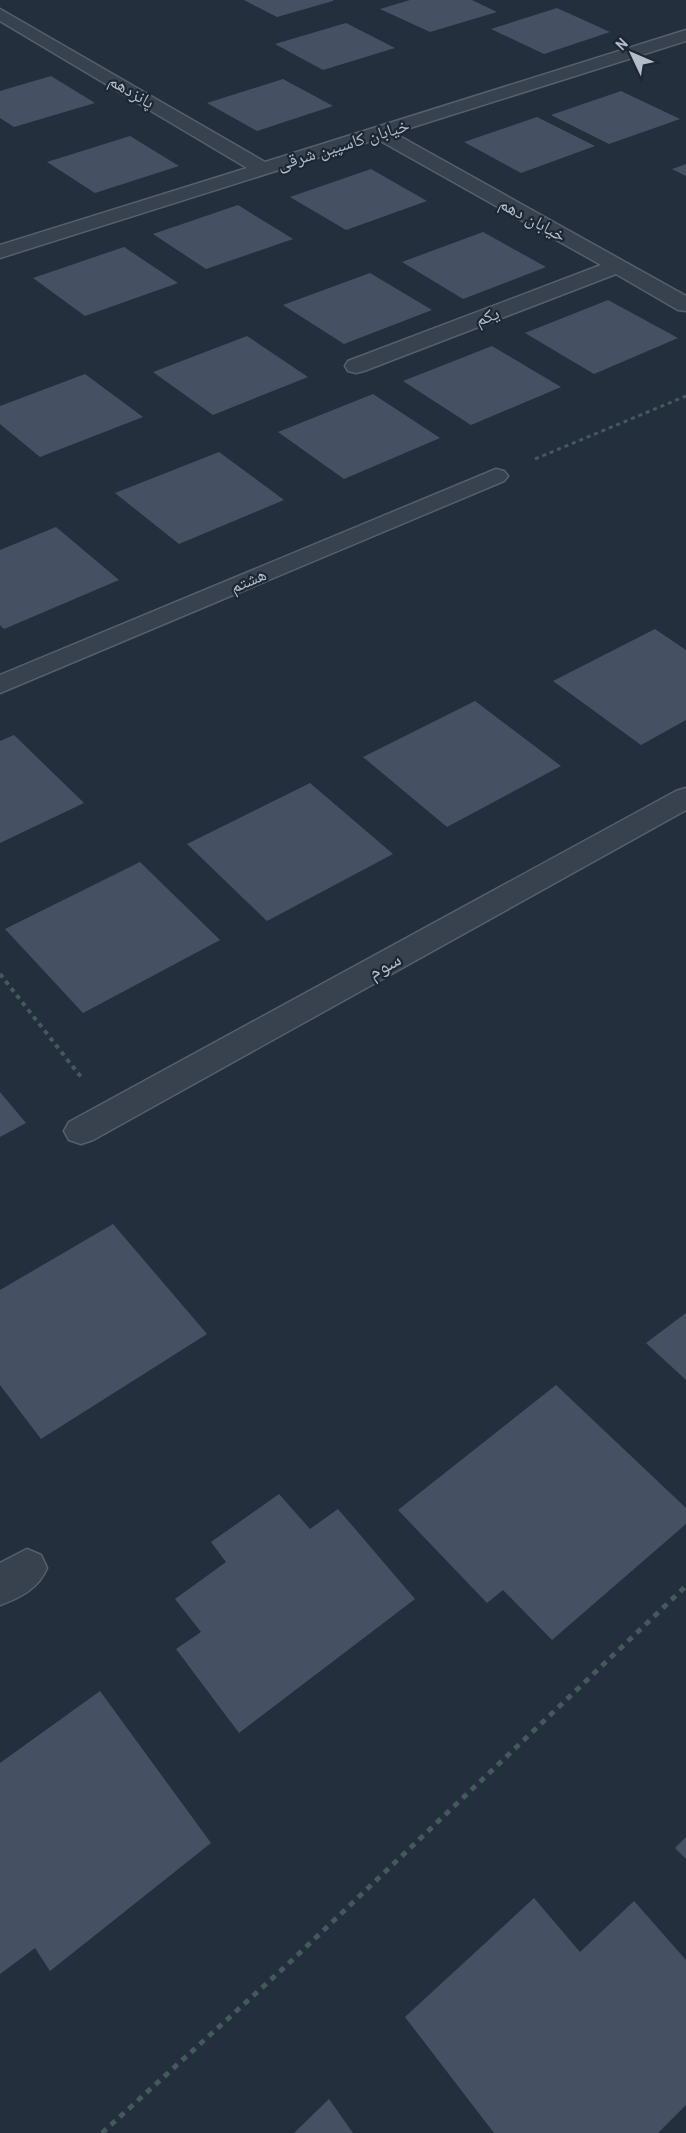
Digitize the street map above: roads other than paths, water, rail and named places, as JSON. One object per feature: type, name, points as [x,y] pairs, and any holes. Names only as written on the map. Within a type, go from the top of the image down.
[{"type":"street","name":"پانزدهم","points":[[0,14],[263,169]]},
{"type":"street","name":"خیابان کاسپین شرقی","points":[[0,252],[686,35]]},
{"type":"street","name":"خیابان دهم","points":[[380,133],[686,305]]},
{"type":"street","name":"یکم","points":[[356,366],[618,266]]},
{"type":"street","name":"هشتم","points":[[0,685],[496,476]]},
{"type":"street","name":"سوم","points":[[81,1131],[686,798]]}]
